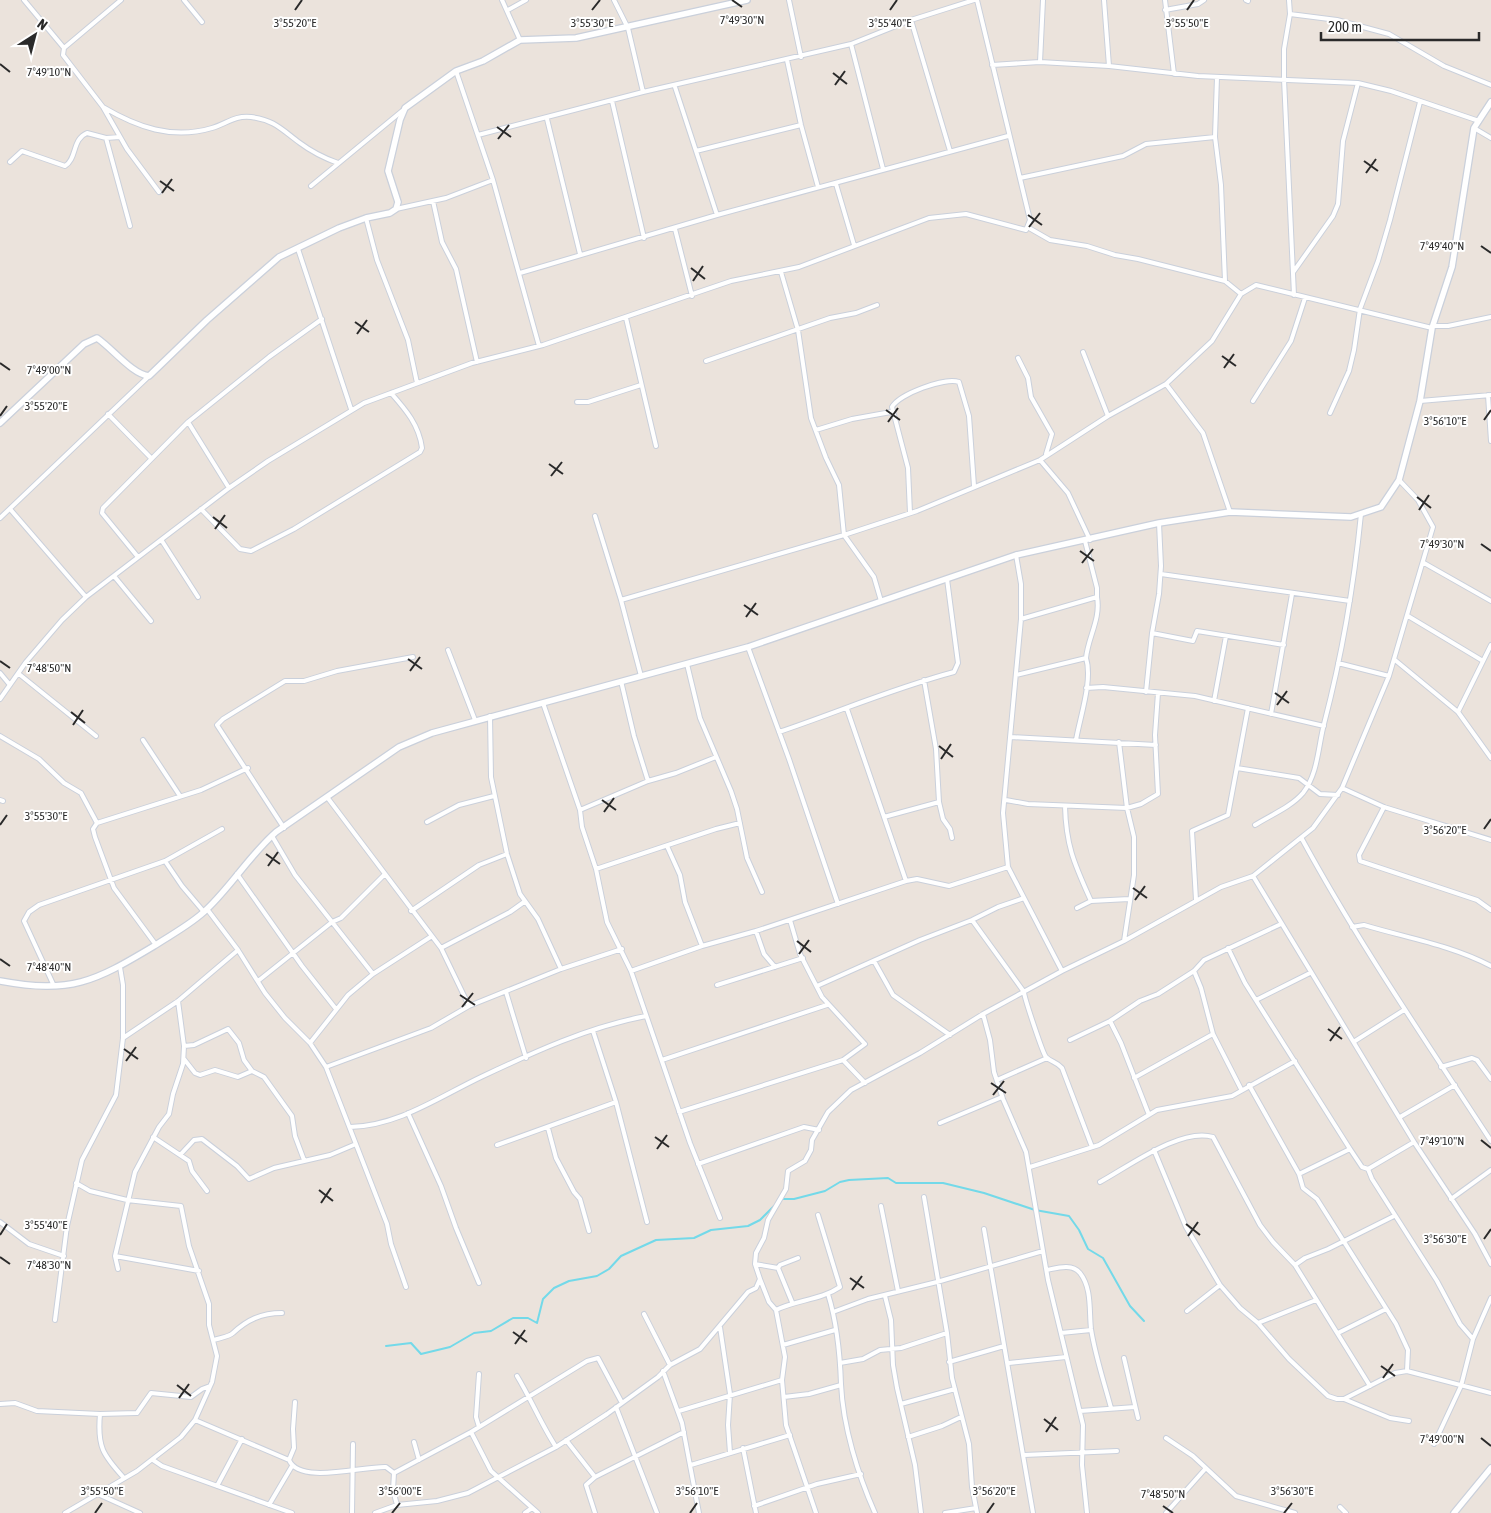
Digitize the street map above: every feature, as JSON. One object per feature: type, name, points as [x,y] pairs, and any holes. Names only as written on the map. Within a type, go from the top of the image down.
[{"type":"street","points":[[24,0],[64,48]]},
{"type":"street","points":[[121,0],[64,48],[63,55],[103,107],[120,137],[159,192]]},
{"type":"street","points":[[184,0],[202,22]]},
{"type":"street","points":[[502,0],[520,40]]},
{"type":"street","points":[[508,10],[526,0]]},
{"type":"street","points":[[614,0],[628,28],[643,92]]},
{"type":"street","points":[[311,186],[338,162],[393,120],[405,108],[456,71],[483,61],[520,40],[576,38],[628,28],[747,0]]},
{"type":"street","points":[[789,0],[801,56]]},
{"type":"street","points":[[478,135],[547,119],[643,92],[675,87],[851,44],[911,20],[975,0],[1030,220],[1029,228]]},
{"type":"street","points":[[1040,62],[1043,0]]},
{"type":"street","points":[[1104,0],[1110,66]]},
{"type":"street","points":[[1165,0],[1174,74]]},
{"type":"street","points":[[1165,10],[1198,4],[1204,0]]},
{"type":"street","points":[[1288,0],[1290,14],[1284,49],[1284,79],[1294,295]]},
{"type":"street","points":[[1290,14],[1337,20],[1390,34],[1444,66],[1491,85]]},
{"type":"street","points":[[911,20],[950,151]]},
{"type":"street","points":[[851,44],[883,169]]},
{"type":"street","points":[[788,60],[801,125],[818,187]]},
{"type":"street","points":[[992,65],[1040,62],[1110,66],[1217,77],[1358,83],[1391,91],[1479,121]]},
{"type":"street","points":[[456,71],[493,180],[539,346]]},
{"type":"street","points":[[1217,77],[1215,137],[1221,185],[1225,281]]},
{"type":"street","points":[[1294,271],[1333,216],[1338,204],[1343,141],[1358,83]]},
{"type":"street","points":[[675,87],[717,215]]},
{"type":"street","points":[[612,101],[644,238]]},
{"type":"street","points":[[1330,413],[1349,371],[1360,309],[1378,261],[1390,220],[1420,102]]},
{"type":"street","points":[[0,981],[25,985],[54,986],[82,984],[120,967],[156,945],[206,910],[272,836],[399,746],[432,733],[748,647],[1016,556],[1159,523],[1230,512],[1351,517],[1382,507],[1399,480],[1420,401],[1433,327],[1452,267],[1474,128],[1491,102]]},
{"type":"street","points":[[103,107],[122,118],[168,134],[208,130],[238,116],[253,117],[279,125],[307,148],[338,162]]},
{"type":"street","points":[[396,209],[398,202],[388,171],[400,120],[405,108]]},
{"type":"street","points":[[547,119],[580,254]]},
{"type":"street","points":[[696,151],[801,125]]},
{"type":"street","points":[[1474,128],[1491,138]]},
{"type":"street","points":[[10,162],[22,151],[65,166],[70,163],[78,139],[82,135],[94,133],[106,138],[120,137]]},
{"type":"street","points":[[520,273],[717,215],[1008,136]]},
{"type":"street","points":[[1020,178],[1123,156],[1146,144],[1215,137]]},
{"type":"street","points":[[106,138],[130,226]]},
{"type":"street","points":[[0,518],[108,414],[279,256],[298,249],[339,228],[366,218],[432,201],[493,180]]},
{"type":"street","points":[[836,184],[854,245]]},
{"type":"street","points":[[432,201],[442,242],[456,269],[477,362]]},
{"type":"street","points":[[0,699],[62,620],[86,598],[229,488],[351,409],[477,362],[539,346],[692,296],[731,281],[781,272],[939,216],[966,214],[1022,231],[1029,228]]},
{"type":"street","points":[[366,218],[377,260],[408,340],[417,383]]},
{"type":"street","points":[[675,228],[692,296]]},
{"type":"street","points":[[1029,228],[1050,240],[1087,246],[1115,255],[1225,281],[1241,294]]},
{"type":"street","points":[[298,249],[351,409]]},
{"type":"street","points":[[781,272],[798,330],[807,394],[816,430],[839,485],[844,535],[874,577],[881,601]]},
{"type":"street","points":[[621,600],[844,535],[910,513],[1040,460],[1108,416],[1166,384],[1212,341],[1241,294],[1256,285],[1305,298],[1360,309],[1400,321],[1433,327],[1448,326],[1491,317]]},
{"type":"street","points":[[1253,401],[1291,341],[1305,298]]},
{"type":"street","points":[[706,361],[877,305]]},
{"type":"street","points":[[626,318],[652,422],[656,446]]},
{"type":"street","points":[[138,557],[102,510],[150,457],[188,422],[269,357],[322,319]]},
{"type":"street","points":[[0,423],[84,344],[97,338],[113,349],[136,371],[149,376]]},
{"type":"street","points":[[1083,352],[1108,416]]},
{"type":"street","points":[[1018,358],[1028,378],[1031,397],[1052,434],[1046,455]]},
{"type":"street","points":[[910,513],[908,468],[892,407],[899,399],[937,383],[958,381],[969,416],[974,486]]},
{"type":"street","points":[[577,402],[588,402],[641,384]]},
{"type":"street","points":[[1166,384],[1203,433],[1230,512]]},
{"type":"street","points":[[201,509],[240,549],[246,552],[294,529],[387,472],[422,448],[420,435],[411,416],[391,393]]},
{"type":"street","points":[[1420,401],[1489,395],[1491,441]]},
{"type":"street","points":[[816,430],[852,419],[891,412],[895,417]]},
{"type":"street","points":[[108,414],[150,457]]},
{"type":"street","points":[[188,422],[229,488]]},
{"type":"street","points":[[1040,460],[1068,493],[1088,540],[1097,588],[1099,612],[1090,637],[1086,658],[1089,667],[1076,740]]},
{"type":"street","points":[[816,1513],[784,1412],[782,1380],[785,1368],[783,1345],[776,1310],[769,1302],[755,1264],[756,1253],[764,1238],[768,1220],[786,1189],[788,1171],[799,1167],[805,1161],[811,1150],[812,1140],[828,1112],[851,1090],[1062,970],[1124,941],[1221,887],[1254,876],[1302,839],[1318,823],[1342,788],[1389,676],[1434,527],[1418,500],[1399,480]]},
{"type":"street","points":[[10,509],[86,598]]},
{"type":"street","points":[[1255,825],[1292,802],[1303,792],[1314,772],[1350,601],[1361,514]]},
{"type":"street","points":[[595,516],[621,600],[641,676]]},
{"type":"street","points":[[1146,692],[1160,574],[1159,523]]},
{"type":"street","points":[[162,541],[198,597]]},
{"type":"street","points":[[1016,556],[1021,584],[1021,619],[1003,827],[1008,867],[1062,970]]},
{"type":"street","points":[[1424,563],[1491,601]]},
{"type":"street","points":[[1160,574],[1228,582],[1292,594],[1350,601]]},
{"type":"street","points":[[114,576],[151,621]]},
{"type":"street","points":[[779,732],[847,709],[873,697],[954,672],[957,668],[947,579]]},
{"type":"street","points":[[1271,714],[1292,594]]},
{"type":"street","points":[[1021,619],[1097,598]]},
{"type":"street","points":[[1408,616],[1483,661]]},
{"type":"street","points":[[1152,633],[1193,641],[1197,631],[1284,645]]},
{"type":"street","points":[[1214,701],[1226,636]]},
{"type":"street","points":[[1458,712],[1491,645]]},
{"type":"street","points":[[748,647],[838,904]]},
{"type":"street","points":[[448,650],[476,720]]},
{"type":"street","points":[[284,828],[248,768],[217,725],[223,719],[284,681],[304,681],[337,671],[413,657]]},
{"type":"street","points":[[1016,675],[1086,658]]},
{"type":"street","points":[[1395,660],[1458,712],[1491,758]]},
{"type":"street","points":[[1338,663],[1389,676]]},
{"type":"street","points":[[687,664],[700,718],[731,791],[747,858],[762,892]]},
{"type":"street","points":[[0,673],[10,685]]},
{"type":"street","points":[[18,674],[96,736]]},
{"type":"street","points":[[924,680],[936,749],[939,802],[943,819],[950,829],[952,838]]},
{"type":"street","points":[[621,681],[634,736],[648,781]]},
{"type":"street","points":[[1086,688],[1104,687],[1195,696],[1324,726]]},
{"type":"street","points":[[1006,800],[1028,804],[1127,808],[1141,804],[1158,794],[1156,746],[1158,692]]},
{"type":"street","points":[[543,703],[580,810],[582,827],[596,869],[607,922],[622,949],[631,971],[679,1112],[720,1218]]},
{"type":"street","points":[[1196,900],[1192,831],[1228,815],[1248,708]]},
{"type":"street","points":[[847,709],[906,881]]},
{"type":"street","points":[[490,716],[490,755],[494,796],[507,854],[524,902],[532,909],[561,969]]},
{"type":"street","points":[[0,736],[40,760],[64,783],[81,794],[97,823]]},
{"type":"street","points":[[1011,737],[1119,742],[1156,746]]},
{"type":"street","points":[[143,740],[180,796]]},
{"type":"street","points":[[1119,742],[1127,808],[1134,837],[1134,875],[1124,941]]},
{"type":"street","points":[[580,810],[648,781],[716,757]]},
{"type":"street","points":[[156,945],[114,888],[93,828],[97,823],[180,796],[237,775],[248,768]]},
{"type":"street","points":[[1237,768],[1299,778],[1320,794],[1338,795]]},
{"type":"street","points":[[1342,788],[1384,806],[1491,840]]},
{"type":"street","points":[[427,822],[459,806],[494,796]]},
{"type":"street","points":[[327,797],[411,911],[441,948],[469,1006]]},
{"type":"street","points":[[884,817],[939,802]]},
{"type":"street","points":[[1065,806],[1065,832],[1091,902]]},
{"type":"street","points":[[1384,806],[1359,855],[1360,861],[1477,900],[1491,910]]},
{"type":"street","points":[[596,869],[716,829],[740,823]]},
{"type":"street","points":[[54,986],[24,921],[29,912],[39,905],[165,860],[222,830]]},
{"type":"street","points":[[272,836],[296,875],[373,974]]},
{"type":"street","points":[[1302,839],[1352,927],[1441,1067],[1455,1085],[1491,1141]]},
{"type":"street","points":[[667,846],[680,875],[685,902],[702,946]]},
{"type":"street","points":[[411,911],[479,865],[507,854]]},
{"type":"street","points":[[165,860],[182,886],[206,910],[238,950],[284,1018],[310,1043],[326,1067],[387,1224],[390,1244],[406,1286]]},
{"type":"street","points":[[631,971],[702,946],[756,931],[906,881],[917,879],[949,886],[1008,867]]},
{"type":"street","points":[[237,874],[336,1009]]},
{"type":"street","points":[[258,981],[332,922],[348,912],[384,875]]},
{"type":"street","points":[[1254,876],[1310,972],[1354,1041],[1414,1142],[1475,1234],[1491,1264]]},
{"type":"street","points":[[817,986],[972,920],[998,907],[1024,898]]},
{"type":"street","points":[[1078,908],[1091,902],[1129,899]]},
{"type":"street","points":[[441,948],[510,912],[524,902]]},
{"type":"street","points":[[679,1112],[843,1060],[865,1044],[827,1005],[803,958],[790,920]]},
{"type":"street","points":[[972,920],[1024,992],[1026,1005],[1047,1058]]},
{"type":"street","points":[[1070,1040],[1110,1021],[1194,971],[1204,960],[1281,924]]},
{"type":"street","points":[[1352,927],[1364,925],[1443,946],[1474,957],[1491,966]]},
{"type":"street","points":[[756,931],[764,954],[775,967]]},
{"type":"street","points":[[310,1043],[336,1009],[373,974],[432,936]]},
{"type":"street","points":[[1228,948],[1245,983],[1350,1149],[1362,1167],[1368,1169],[1394,1216],[1436,1281],[1460,1324],[1474,1339]]},
{"type":"street","points":[[326,1067],[431,1028],[469,1006],[561,969],[622,949]]},
{"type":"street","points":[[123,1038],[178,1002],[238,950]]},
{"type":"street","points":[[717,985],[803,958]]},
{"type":"street","points":[[874,961],[893,995],[950,1034]]},
{"type":"street","points":[[55,1320],[67,1226],[82,1160],[116,1095],[123,1038],[123,985],[120,967]]},
{"type":"street","points":[[1194,971],[1201,988],[1213,1034],[1241,1089]]},
{"type":"street","points":[[1256,1000],[1310,972]]},
{"type":"street","points":[[506,992],[526,1058]]},
{"type":"street","points":[[118,1269],[116,1256],[127,1200],[138,1163],[169,1114],[184,1059],[178,1002]]},
{"type":"street","points":[[662,1060],[827,1005]]},
{"type":"street","points":[[1354,1041],[1404,1010]]},
{"type":"street","points":[[983,1014],[997,1080],[1002,1096],[1025,1145],[1030,1167],[1042,1250],[1084,1435],[1082,1465],[1087,1513]]},
{"type":"street","points":[[350,1127],[368,1127],[408,1113],[429,1105],[481,1077],[578,1034],[646,1016]]},
{"type":"street","points":[[1110,1021],[1121,1043],[1149,1115]]},
{"type":"street","points":[[184,1046],[194,1045],[228,1029],[239,1043],[244,1060],[252,1071],[264,1078],[292,1116],[295,1136],[304,1160]]},
{"type":"street","points":[[593,1031],[616,1102],[647,1222]]},
{"type":"street","points":[[1134,1078],[1213,1034]]},
{"type":"street","points":[[997,1080],[1047,1058],[1056,1061],[1062,1068],[1092,1147]]},
{"type":"street","points":[[1441,1067],[1472,1058],[1477,1060],[1491,1079]]},
{"type":"street","points":[[184,1059],[200,1075],[215,1070],[238,1077],[252,1071]]},
{"type":"street","points":[[843,1060],[865,1083]]},
{"type":"street","points":[[1030,1167],[1092,1147],[1149,1115],[1169,1107],[1222,1099],[1295,1061]]},
{"type":"street","points":[[1250,1085],[1298,1174],[1303,1188],[1317,1199],[1386,1309],[1408,1350],[1406,1371]]},
{"type":"street","points":[[1400,1118],[1455,1085]]},
{"type":"street","points":[[940,1122],[1002,1096]]},
{"type":"street","points":[[497,1145],[616,1102]]},
{"type":"street","points":[[408,1113],[442,1186],[456,1228],[479,1283]]},
{"type":"street","points":[[698,1164],[804,1127],[819,1130]]},
{"type":"street","points":[[548,1128],[556,1158],[574,1192],[580,1199],[589,1231]]},
{"type":"street","points":[[1100,1182],[1154,1150],[1202,1135],[1214,1137],[1260,1225],[1295,1265],[1370,1386]]},
{"type":"street","points":[[153,1137],[189,1161],[194,1176],[207,1191]]},
{"type":"street","points":[[180,1155],[194,1140],[202,1139],[237,1166],[249,1179],[274,1168],[330,1155],[356,1144]]},
{"type":"street","points":[[1368,1169],[1414,1142]]},
{"type":"street","points":[[1298,1174],[1350,1149]]},
{"type":"street","points":[[1154,1150],[1186,1227],[1220,1284],[1277,1347],[1328,1396],[1337,1400],[1344,1399],[1395,1373],[1406,1371],[1491,1393]]},
{"type":"street","points":[[1451,1198],[1491,1170]]},
{"type":"street","points":[[65,1513],[100,1495],[153,1460],[181,1437],[195,1420],[215,1373],[217,1356],[209,1325],[209,1304],[189,1246],[181,1206],[127,1200],[90,1191],[76,1183]]},
{"type":"street","points":[[924,1197],[947,1333],[949,1362],[969,1444],[972,1486],[977,1513]]},
{"type":"street","points":[[882,1206],[898,1291]]},
{"type":"street","points":[[776,1310],[792,1302],[828,1294],[840,1287],[818,1215]]},
{"type":"street","points":[[1295,1265],[1304,1258],[1345,1241],[1394,1216]]},
{"type":"street","points":[[0,1222],[29,1244],[64,1256]]},
{"type":"street","points":[[984,1229],[1004,1346],[1009,1362],[1033,1513]]},
{"type":"street","points":[[833,1312],[898,1291],[938,1282],[1042,1250]]},
{"type":"street","points":[[116,1256],[199,1271]]},
{"type":"street","points":[[778,1268],[780,1265],[798,1258]]},
{"type":"street","points":[[755,1264],[778,1268]]},
{"type":"street","points":[[1047,1270],[1069,1267],[1079,1272],[1087,1290],[1091,1330],[1111,1408]]},
{"type":"street","points":[[778,1268],[792,1302]]},
{"type":"street","points":[[375,1513],[397,1505],[437,1501],[468,1493],[556,1447],[622,1403],[670,1365],[700,1349],[748,1292],[756,1288],[760,1279]]},
{"type":"street","points":[[1187,1311],[1220,1284]]},
{"type":"street","points":[[828,1294],[833,1312],[846,1419],[861,1474],[876,1513]]},
{"type":"street","points":[[885,1296],[891,1320],[893,1365],[921,1513]]},
{"type":"street","points":[[1434,1444],[1461,1386],[1474,1339],[1491,1298]]},
{"type":"street","points":[[1258,1324],[1316,1300]]},
{"type":"street","points":[[1338,1333],[1386,1309]]},
{"type":"street","points":[[214,1340],[233,1333],[242,1324],[268,1313],[282,1313]]},
{"type":"street","points":[[644,1314],[670,1365]]},
{"type":"street","points":[[720,1327],[730,1394],[728,1425],[730,1453]]},
{"type":"street","points":[[783,1345],[835,1330]]},
{"type":"street","points":[[1061,1333],[1091,1330]]},
{"type":"street","points":[[840,1363],[892,1348],[901,1348],[947,1333]]},
{"type":"street","points":[[949,1362],[1004,1346]]},
{"type":"street","points":[[1009,1362],[1066,1357]]},
{"type":"street","points":[[394,1474],[471,1432],[587,1361],[598,1358],[622,1403]]},
{"type":"street","points":[[1124,1358],[1138,1418]]},
{"type":"street","points":[[663,1371],[684,1432],[699,1513]]},
{"type":"street","points":[[479,1374],[476,1417],[479,1427]]},
{"type":"street","points":[[517,1376],[530,1397],[538,1418],[556,1447]]},
{"type":"street","points":[[678,1411],[782,1380]]},
{"type":"street","points":[[784,1397],[809,1394],[841,1384]]},
{"type":"street","points":[[0,1404],[15,1403],[37,1411],[100,1414],[137,1413],[151,1394],[191,1398],[202,1389],[210,1386]]},
{"type":"street","points":[[901,1404],[955,1389]]},
{"type":"street","points":[[1344,1399],[1390,1418],[1409,1421]]},
{"type":"street","points":[[289,1460],[294,1448],[295,1402]]},
{"type":"street","points":[[616,1407],[637,1456],[639,1469],[657,1513]]},
{"type":"street","points":[[1080,1411],[1135,1407]]},
{"type":"street","points":[[100,1414],[98,1434],[104,1456],[124,1478]]},
{"type":"street","points":[[908,1437],[942,1426],[961,1417]]},
{"type":"street","points":[[195,1420],[289,1460],[292,1466],[300,1471],[318,1474],[351,1469],[386,1467],[394,1474]]},
{"type":"street","points":[[471,1432],[492,1471],[501,1477],[538,1513]]},
{"type":"street","points":[[594,1513],[586,1485],[595,1476],[684,1432]]},
{"type":"street","points":[[691,1465],[790,1435]]},
{"type":"street","points":[[1166,1438],[1206,1468],[1236,1496],[1294,1513]]},
{"type":"street","points":[[217,1486],[242,1439]]},
{"type":"street","points":[[566,1440],[595,1476]]},
{"type":"street","points":[[414,1442],[419,1460]]},
{"type":"street","points":[[352,1513],[351,1469],[353,1444]]},
{"type":"street","points":[[743,1448],[756,1513]]},
{"type":"street","points":[[1024,1455],[1117,1451]]},
{"type":"street","points":[[153,1460],[162,1466],[292,1513]]},
{"type":"street","points":[[269,1505],[292,1466]]},
{"type":"street","points":[[1166,1513],[1206,1468]]},
{"type":"street","points":[[1454,1513],[1491,1468]]},
{"type":"street","points":[[394,1474],[393,1490],[397,1505]]},
{"type":"street","points":[[754,1506],[807,1488],[861,1474]]},
{"type":"street","points":[[100,1495],[140,1513]]},
{"type":"street","points":[[1340,1507],[1346,1513]]},
{"type":"street","points":[[526,1513],[532,1508]]},
{"type":"street","points":[[945,1513],[976,1508]]},
{"type":"waterway","points":[[781,1199],[794,1199],[825,1191],[840,1182],[849,1180],[888,1178],[896,1183],[943,1183],[984,1193],[1035,1210],[1069,1216],[1079,1230],[1088,1249],[1103,1258],[1130,1306],[1144,1321]]},
{"type":"waterway","points":[[386,1346],[411,1343],[421,1354],[450,1347],[474,1333],[491,1331],[513,1318],[528,1318],[537,1323],[543,1299],[554,1288],[569,1281],[597,1276],[609,1269],[621,1256],[656,1240],[694,1238],[711,1230],[748,1226],[760,1220],[774,1206]]}]
